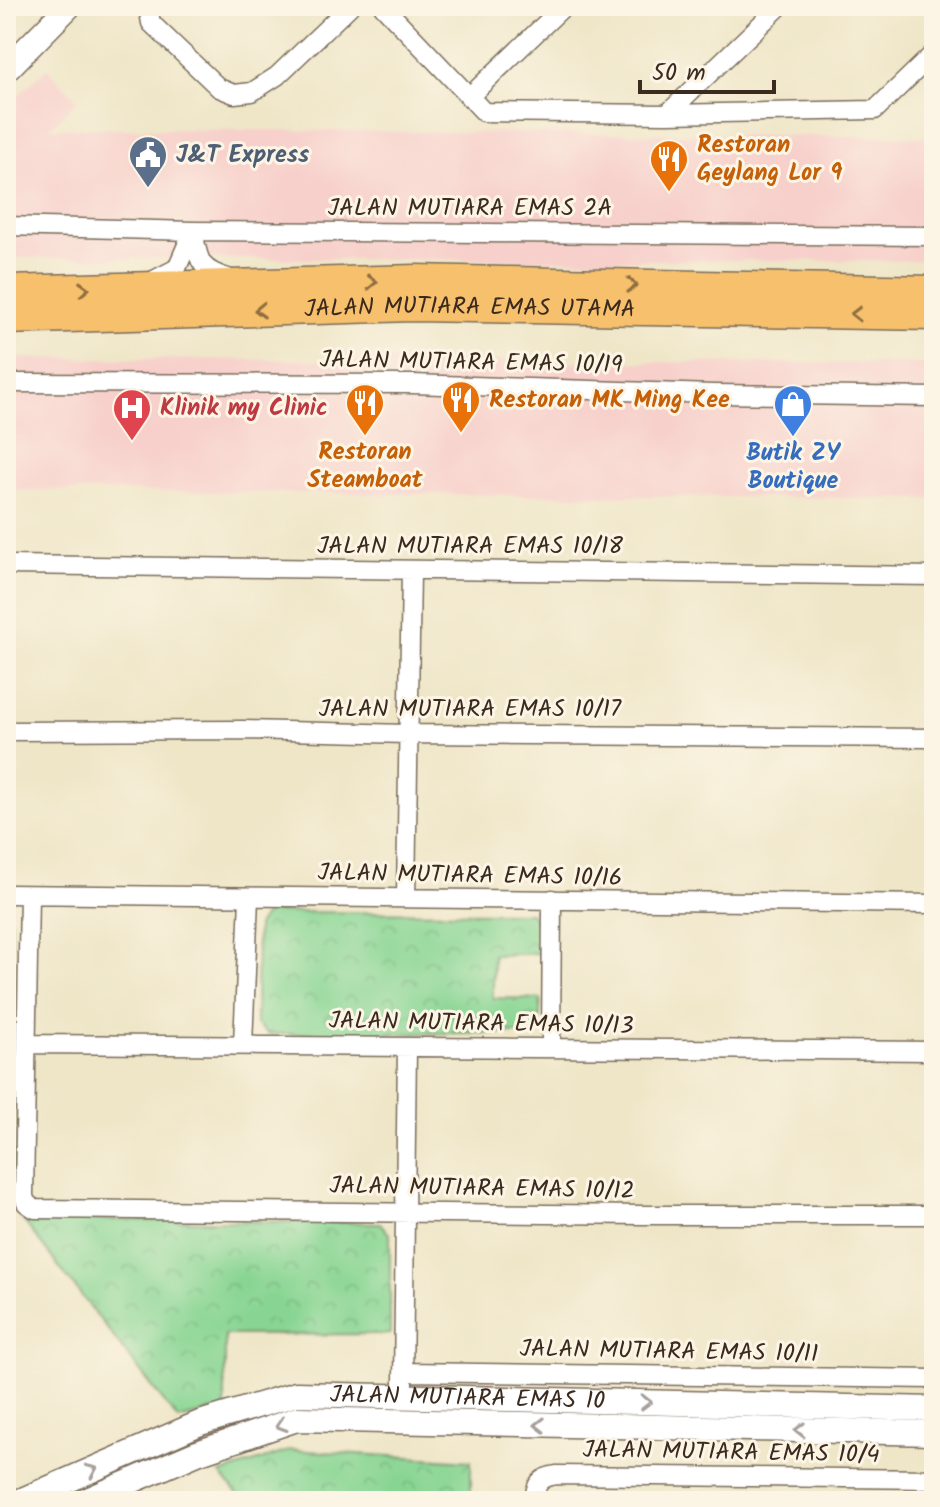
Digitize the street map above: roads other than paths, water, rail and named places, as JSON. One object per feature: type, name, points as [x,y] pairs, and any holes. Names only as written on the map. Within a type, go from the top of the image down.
[{"type":"main road","name":"JALAN MUTIARA EMAS UTAMA","points":[[8,297],[135,288],[416,280],[934,291]]},
{"type":"main road","name":"JALAN MUTIARA EMAS UTAMA","points":[[8,297],[934,315]]},
{"type":"street","points":[[6,70],[69,6]]},
{"type":"street","points":[[148,6],[151,23],[219,88],[234,94],[252,92],[277,76],[350,6]]},
{"type":"street","points":[[383,6],[484,112],[667,114],[875,110],[934,53]]},
{"type":"street","points":[[469,97],[564,6]]},
{"type":"street","points":[[667,114],[780,6]]},
{"type":"street","name":"JALAN MUTIARA EMAS 2A","points":[[6,226],[193,231],[934,236]]},
{"type":"street","points":[[193,231],[199,259],[208,271],[249,285]]},
{"type":"street","points":[[135,288],[177,268],[193,231]]},
{"type":"street","name":"JALAN MUTIARA EMAS 10/19","points":[[6,383],[412,384],[713,394],[934,397]]},
{"type":"street","name":"JALAN MUTIARA EMAS 10/18","points":[[6,565],[934,576]]},
{"type":"street","points":[[406,898],[411,571]]},
{"type":"street","name":"JALAN MUTIARA EMAS 10/17","points":[[6,731],[243,730],[934,738]]},
{"type":"street","name":"JALAN MUTIARA EMAS 10/16","points":[[6,894],[934,904]]},
{"type":"street","points":[[28,1044],[29,895]]},
{"type":"street","points":[[243,1045],[249,898]]},
{"type":"street","points":[[551,1048],[552,899]]},
{"type":"street","name":"JALAN MUTIARA EMAS 10/13","points":[[28,1044],[934,1051]]},
{"type":"street","name":"JALAN MUTIARA EMAS 10/12","points":[[28,1044],[24,1196],[30,1207],[403,1213],[934,1215]]},
{"type":"street","points":[[402,1423],[407,1048]]},
{"type":"street","name":"JALAN MUTIARA EMAS 10/11","points":[[403,1372],[934,1379]]},
{"type":"street","points":[[433,1372],[433,1423]]},
{"type":"street","name":"JALAN MUTIARA EMAS 10","points":[[20,1501],[200,1423],[296,1394],[934,1409]]},
{"type":"street","name":"JALAN MUTIARA EMAS 10","points":[[85,1501],[197,1453],[297,1419],[934,1433]]},
{"type":"street","name":"JALAN MUTIARA EMAS 10/4","points":[[534,1496],[543,1478],[557,1475],[934,1479]]},
{"type":"place","name":"J&T Express","points":[[148,189]]},
{"type":"place","name":"Restoran Geylang Lor 9","points":[[669,193]]},
{"type":"place","name":"Restoran MK Ming Kee","points":[[461,434]]},
{"type":"place","name":"Restoran Steamboat","points":[[365,437]]},
{"type":"place","name":"Butik ZY Boutique","points":[[793,438]]},
{"type":"place","name":"Klinik my Clinic","points":[[132,442]]}]
